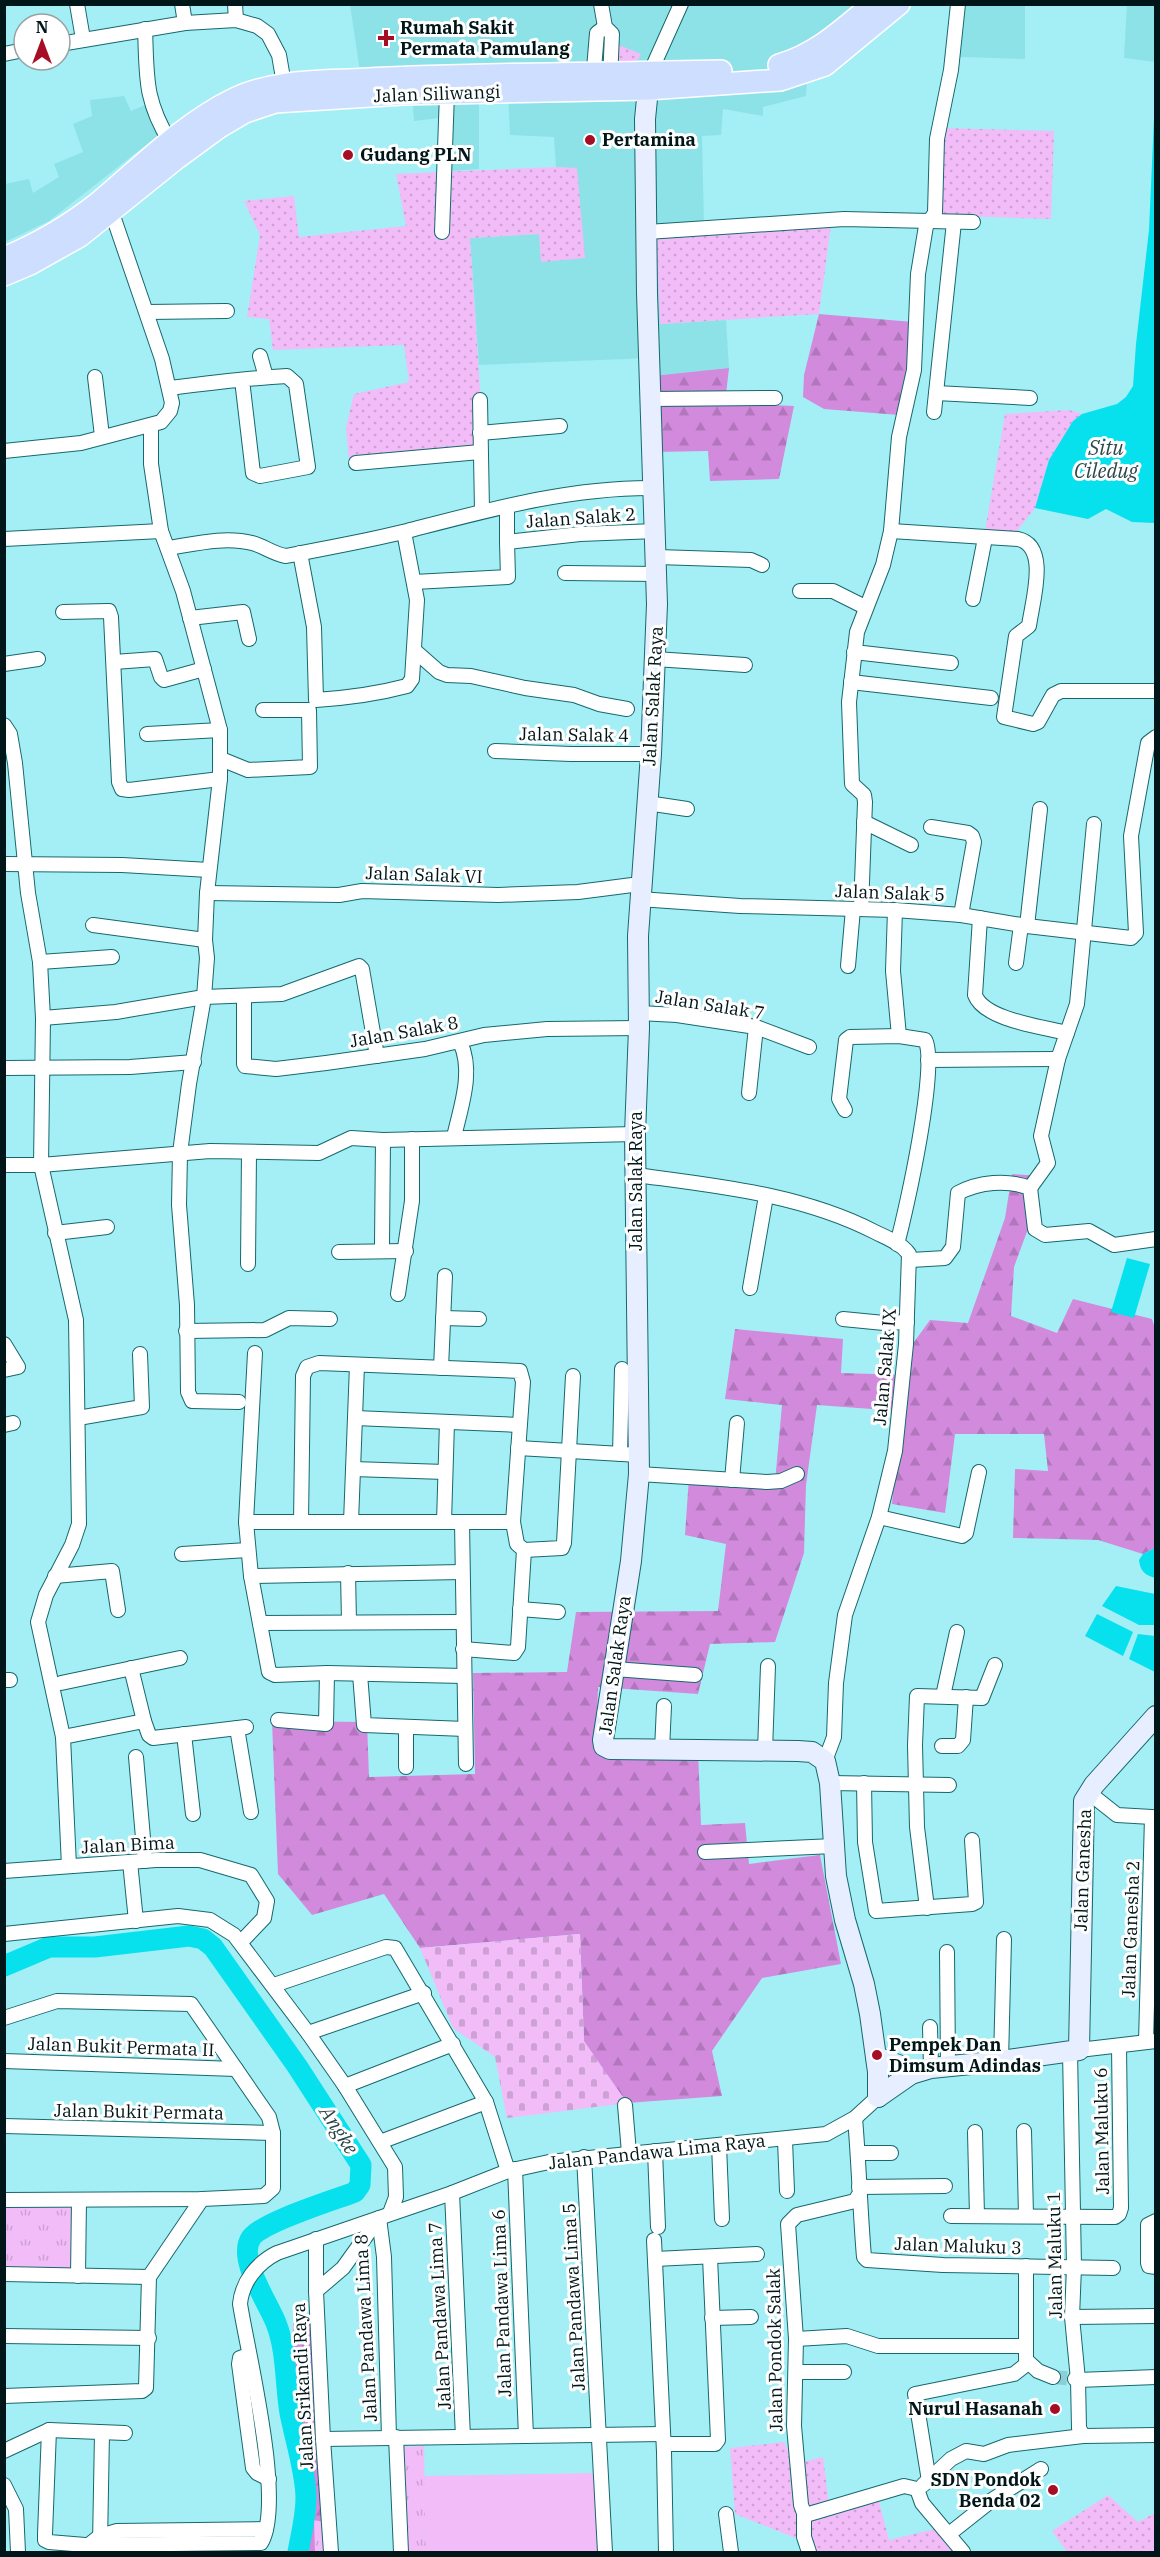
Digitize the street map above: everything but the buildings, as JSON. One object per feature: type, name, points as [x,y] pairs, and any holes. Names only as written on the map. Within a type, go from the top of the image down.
[{"type":"main road","name":"Jalan Siliwangi","points":[[732,77],[800,58],[823,46],[873,4]]},
{"type":"main road","name":"Jalan Siliwangi","points":[[4,258],[62,230],[170,142],[233,99],[254,90],[284,84],[402,86],[732,77],[780,80],[825,64],[899,4]]},
{"type":"main road","name":"Jalan Siliwangi","points":[[4,275],[30,264],[81,236],[177,158],[218,128],[245,112],[275,102],[402,86],[447,93],[601,81]]},
{"type":"street","points":[[77,4],[83,39]]},
{"type":"street","points":[[182,4],[184,23]]},
{"type":"street","points":[[235,4],[236,20]]},
{"type":"street","points":[[601,4],[605,27],[597,33],[601,81]]},
{"type":"street","points":[[649,81],[681,4]]},
{"type":"street","points":[[848,966],[857,909],[864,822],[864,795],[852,784],[849,702],[854,652],[857,632],[883,565],[891,531],[899,437],[914,369],[916,286],[926,226],[935,213],[937,139],[951,70],[958,4]]},
{"type":"street","points":[[72,41],[184,23],[236,20],[257,26],[268,34],[279,55],[284,84]]},
{"type":"street","points":[[145,29],[148,92],[159,123],[170,142]]},
{"type":"street","name":"Jalan Salak Raya","points":[[649,81],[645,119],[650,399],[657,566],[651,754],[640,891],[631,1561],[603,1740],[604,1746],[610,1749],[812,1752],[825,1761]]},
{"type":"street","points":[[442,232],[447,93]]},
{"type":"street","points":[[4,451],[81,443],[160,422],[170,411],[172,402],[170,387],[147,312],[112,213]]},
{"type":"street","points":[[647,232],[844,219],[973,222]]},
{"type":"street","points":[[934,412],[954,222]]},
{"type":"street","points":[[147,312],[227,311]]},
{"type":"street","points":[[260,356],[266,377]]},
{"type":"street","points":[[170,387],[266,377],[287,376],[296,384],[308,467],[260,476],[253,473],[242,380]]},
{"type":"street","points":[[95,377],[102,436]]},
{"type":"street","points":[[936,393],[1030,398]]},
{"type":"street","points":[[650,399],[775,398]]},
{"type":"street","points":[[480,400],[482,510]]},
{"type":"street","points":[[151,425],[151,464],[161,531],[190,618],[220,730],[220,779],[207,893],[205,940],[207,958],[204,997],[180,1153],[179,1205],[187,1305],[189,1397],[192,1401],[239,1402]]},
{"type":"street","points":[[480,433],[560,426]]},
{"type":"street","points":[[356,463],[480,452]]},
{"type":"street","points":[[168,548],[228,541],[251,543],[277,555],[286,556],[404,532],[482,510],[585,491],[654,488]]},
{"type":"street","name":"Jalan Salak 2","points":[[507,507],[507,542],[580,534],[656,531]]},
{"type":"street","points":[[4,539],[161,531]]},
{"type":"street","points":[[891,531],[1026,541],[1035,552],[1036,573],[1029,626],[1016,636],[1004,717],[1033,724],[1038,722],[1053,695],[1062,691],[1155,692]]},
{"type":"street","points":[[300,553],[314,627],[316,700],[343,698],[407,686],[412,679],[417,616],[414,582],[404,532]]},
{"type":"street","points":[[973,599],[985,538]]},
{"type":"street","points":[[414,582],[508,577],[507,542]]},
{"type":"street","points":[[565,573],[752,560],[762,565]]},
{"type":"street","points":[[800,591],[833,591],[865,607]]},
{"type":"street","points":[[63,612],[109,611],[111,616],[119,782],[123,789],[220,779]]},
{"type":"street","points":[[190,618],[243,612],[249,639]]},
{"type":"street","points":[[414,650],[439,672],[447,675],[471,676],[525,688],[573,695],[599,704],[627,709]]},
{"type":"street","points":[[854,652],[951,663]]},
{"type":"street","points":[[4,664],[38,659]]},
{"type":"street","points":[[114,662],[155,659],[160,678],[164,680],[204,669]]},
{"type":"street","points":[[655,659],[745,666]]},
{"type":"street","points":[[851,682],[991,699]]},
{"type":"street","points":[[220,759],[240,768],[249,762],[309,759],[309,710],[263,710]]},
{"type":"street","points":[[4,725],[10,734],[10,763],[40,962],[43,1017],[41,1165],[75,1312],[79,1524],[72,1545],[46,1595],[38,1622],[63,1737],[69,1866]]},
{"type":"street","points":[[147,734],[220,730]]},
{"type":"street","name":"Jalan Salak 5","points":[[640,891],[740,906],[895,910],[961,915],[1131,938],[1136,933],[1131,836],[1149,743],[1155,737]]},
{"type":"street","name":"Jalan Salak 4","points":[[495,751],[651,754]]},
{"type":"street","points":[[647,803],[687,808]]},
{"type":"street","points":[[1016,963],[1024,925],[1040,809]]},
{"type":"street","points":[[864,822],[911,844]]},
{"type":"street","points":[[1094,824],[1077,1004],[1058,1059],[1041,1136],[1048,1163],[1030,1188],[1035,1229],[1045,1235],[1065,1235],[1089,1231],[1114,1245],[1155,1239]]},
{"type":"street","points":[[931,827],[968,832],[972,836],[974,842],[961,915]]},
{"type":"street","points":[[4,864],[24,862],[209,870]]},
{"type":"street","name":"Jalan Salak VI","points":[[207,893],[339,896],[362,891],[498,896],[640,891]]},
{"type":"street","points":[[895,910],[892,971],[899,1036]]},
{"type":"street","points":[[980,918],[975,995],[977,1000],[995,1015],[1067,1033]]},
{"type":"street","points":[[93,925],[205,940]]},
{"type":"street","points":[[40,962],[112,957]]},
{"type":"street","points":[[43,1017],[116,1012],[204,997],[282,993],[359,966],[362,969],[377,1056]]},
{"type":"street","name":"Jalan Salak 8","points":[[244,996],[245,1066],[276,1068],[377,1056],[484,1035],[639,1020]]},
{"type":"street","name":"Jalan Salak 7","points":[[639,1020],[677,1015],[756,1028],[809,1047]]},
{"type":"street","points":[[749,1093],[756,1028]]},
{"type":"street","points":[[845,1110],[839,1099],[846,1040],[850,1037],[899,1036],[925,1040],[928,1060],[925,1106],[909,1202],[897,1244]]},
{"type":"street","points":[[454,1137],[467,1064],[460,1041]]},
{"type":"street","points":[[928,1060],[1058,1059]]},
{"type":"street","points":[[4,1068],[130,1067],[194,1062]]},
{"type":"street","points":[[4,1165],[41,1165],[180,1153],[319,1153],[345,1139],[635,1134]]},
{"type":"street","points":[[398,1294],[412,1201],[412,1139]]},
{"type":"street","points":[[382,1244],[383,1140]]},
{"type":"street","points":[[248,1264],[249,1152]]},
{"type":"street","points":[[636,1175],[731,1188],[834,1213],[897,1244],[905,1250],[910,1260],[945,1258],[953,1247],[958,1193],[975,1185],[1018,1183],[1030,1188]]},
{"type":"street","points":[[750,1288],[766,1196]]},
{"type":"street","points":[[55,1233],[108,1227]]},
{"type":"street","points":[[339,1252],[406,1251]]},
{"type":"street","name":"Jalan Salak IX","points":[[825,1761],[834,1737],[836,1683],[845,1615],[879,1517],[895,1451],[907,1322],[910,1260]]},
{"type":"street","points":[[441,1368],[445,1276]]},
{"type":"street","points":[[186,1332],[265,1330],[289,1318],[330,1319]]},
{"type":"street","points":[[443,1318],[479,1319]]},
{"type":"street","points":[[843,1319],[884,1323],[907,1322]]},
{"type":"street","points":[[4,1344],[18,1366],[4,1370]]},
{"type":"street","points":[[255,1353],[246,1522],[251,1576],[266,1665],[272,1674],[464,1676]]},
{"type":"street","points":[[78,1418],[142,1407],[140,1354]]},
{"type":"street","points":[[301,1522],[304,1372],[307,1367],[319,1363],[520,1371],[523,1382],[513,1522],[518,1544],[524,1550],[562,1548],[573,1376]]},
{"type":"street","points":[[351,1522],[357,1365]]},
{"type":"street","points":[[622,1369],[633,1461]]},
{"type":"street","points":[[355,1418],[519,1425]]},
{"type":"street","points":[[444,1522],[447,1422]]},
{"type":"street","points":[[732,1480],[737,1423]]},
{"type":"street","points":[[518,1448],[633,1461],[732,1480],[781,1481],[797,1474]]},
{"type":"street","points":[[353,1469],[445,1472]]},
{"type":"street","points":[[879,1517],[962,1536],[966,1533],[979,1472]]},
{"type":"street","points":[[246,1522],[513,1522]]},
{"type":"street","points":[[462,1522],[466,1764]]},
{"type":"street","points":[[182,1554],[248,1550]]},
{"type":"street","points":[[463,1649],[514,1653],[518,1647],[524,1550]]},
{"type":"street","points":[[55,1576],[112,1571],[118,1610]]},
{"type":"street","points":[[251,1576],[462,1572]]},
{"type":"street","points":[[348,1573],[349,1622]]},
{"type":"street","points":[[520,1609],[558,1612]]},
{"type":"street","points":[[260,1623],[463,1622]]},
{"type":"street","points":[[943,1696],[957,1632]]},
{"type":"street","points":[[61,1683],[180,1658]]},
{"type":"street","points":[[927,1908],[918,1843],[915,1784],[917,1696],[982,1698],[994,1665]]},
{"type":"street","points":[[765,1751],[768,1666]]},
{"type":"street","points":[[132,1668],[150,1737],[242,1728],[251,1812]]},
{"type":"street","points":[[614,1669],[695,1675]]},
{"type":"street","points":[[278,1720],[326,1724],[327,1673]]},
{"type":"street","points":[[360,1674],[364,1725],[465,1729]]},
{"type":"street","points":[[942,1746],[958,1746],[963,1740],[966,1697]]},
{"type":"street","points":[[662,1750],[664,1706]]},
{"type":"street","name":"Jalan Ganesha","points":[[1074,2050],[1084,1801],[1088,1792],[1155,1716]]},
{"type":"street","points":[[63,1737],[144,1721]]},
{"type":"street","points":[[406,1727],[406,1767]]},
{"type":"street","points":[[184,1734],[193,1814]]},
{"type":"street","points":[[136,1757],[145,1861]]},
{"type":"street","points":[[825,1761],[830,1783],[840,1900],[864,1984],[879,2080],[878,2097]]},
{"type":"street","points":[[830,1783],[949,1785]]},
{"type":"street","points":[[864,1783],[865,1842],[875,1908],[880,1911],[976,1902],[972,1840]]},
{"type":"street","points":[[1088,1792],[1117,1815],[1154,1816]]},
{"type":"street","name":"Jalan Ganesha 2","points":[[1151,2041],[1154,1816]]},
{"type":"street","points":[[705,1852],[834,1846]]},
{"type":"street","name":"Jalan Bima","points":[[4,1871],[145,1861],[201,1860],[250,1875],[267,1900],[264,1918],[241,1942]]},
{"type":"street","points":[[130,1862],[136,1921]]},
{"type":"street","points":[[4,1934],[178,1916],[201,1917],[219,1923],[241,1942],[308,2032],[345,2086],[396,2170],[396,2197],[385,2215]]},
{"type":"street","points":[[1001,2061],[1004,1939]]},
{"type":"street","name":"Jalan Pandawa Lima 6","points":[[274,1985],[391,1946],[399,1952],[424,1993],[486,2102],[511,2170],[526,2436]]},
{"type":"street","points":[[940,2067],[946,1952]]},
{"type":"street","points":[[308,2032],[424,1993]]},
{"type":"street","points":[[4,2018],[57,2001],[191,2004],[269,2117],[273,2133],[273,2188],[264,2196],[202,2199],[4,2200]]},
{"type":"street","points":[[930,2027],[940,2067]]},
{"type":"street","points":[[1074,2050],[1151,2041]]},
{"type":"street","points":[[345,2086],[453,2044]]},
{"type":"street","name":"Jalan Maluku 6","points":[[1072,2217],[1115,2217],[1121,2208],[1119,2046]]},
{"type":"street","name":"Jalan Pandawa Lima Raya","points":[[266,2529],[270,2510],[269,2479],[240,2304],[243,2286],[264,2260],[299,2244],[452,2193],[511,2170],[584,2157],[785,2140],[826,2134],[855,2118],[878,2097],[911,2074],[940,2067],[1074,2050]]},
{"type":"street","name":"Jalan Maluku 1","points":[[1074,2050],[1072,2317],[1079,2428],[1083,2436]]},
{"type":"street","points":[[876,2056],[901,2066],[911,2074]]},
{"type":"street","name":"Jalan Bukit Permata II","points":[[4,2061],[236,2069]]},
{"type":"street","points":[[380,2142],[486,2102]]},
{"type":"street","points":[[625,2105],[629,2153]]},
{"type":"street","points":[[855,2118],[859,2191],[945,2186]]},
{"type":"street","name":"Jalan Bukit Permata","points":[[4,2126],[273,2133]]},
{"type":"street","points":[[1024,2131],[1026,2216]]},
{"type":"street","points":[[975,2132],[977,2216]]},
{"type":"street","points":[[785,2140],[787,2192]]},
{"type":"street","points":[[719,2145],[722,2219]]},
{"type":"street","points":[[655,2151],[655,2259],[664,2439],[666,2553]]},
{"type":"street","points":[[858,2153],[891,2153]]},
{"type":"street","name":"Jalan Pandawa Lima 5","points":[[584,2157],[605,2553]]},
{"type":"street","name":"Jalan Maluku 3","points":[[859,2191],[864,2257],[867,2260],[943,2265],[1113,2268]]},
{"type":"street","name":"Jalan Pondok Salak","points":[[809,2553],[804,2537],[804,2513],[801,2505],[794,2426],[796,2339],[788,2224],[797,2215],[855,2201],[859,2191]]},
{"type":"street","name":"Jalan Pandawa Lima 7","points":[[452,2193],[463,2437]]},
{"type":"street","points":[[396,2197],[409,2206]]},
{"type":"street","points":[[4,2396],[142,2391],[147,2383],[149,2277],[202,2199]]},
{"type":"street","points":[[78,2276],[79,2200]]},
{"type":"street","name":"Jalan Srikandi Raya","points":[[331,2553],[316,2291],[343,2268],[385,2215]]},
{"type":"street","name":"Jalan Pandawa Lima 8","points":[[385,2215],[384,2257],[401,2553]]},
{"type":"street","points":[[951,2216],[1072,2217]]},
{"type":"street","points":[[1155,2220],[1148,2225],[1148,2263],[1149,2266],[1155,2267]]},
{"type":"street","points":[[316,2239],[316,2291]]},
{"type":"street","points":[[655,2259],[757,2254]]},
{"type":"street","points":[[323,2439],[599,2435],[715,2444],[718,2440],[710,2257]]},
{"type":"street","points":[[1026,2266],[1025,2346],[1028,2363],[1038,2371],[1053,2377]]},
{"type":"street","points":[[4,2274],[149,2277]]},
{"type":"street","points":[[1072,2317],[1155,2316]]},
{"type":"street","points":[[712,2318],[751,2317]]},
{"type":"street","points":[[4,2336],[148,2337]]},
{"type":"street","points":[[796,2339],[847,2336],[878,2346],[1025,2346]]},
{"type":"street","points":[[929,2481],[915,2394],[1007,2376],[1019,2372],[1028,2363]]},
{"type":"street","points":[[796,2372],[844,2372]]},
{"type":"street","points":[[1076,2380],[1155,2377]]},
{"type":"street","points":[[49,2430],[45,2540],[65,2544],[97,2541],[117,2531],[180,2542],[258,2544],[263,2541],[266,2529],[180,2542]]},
{"type":"street","points":[[4,2451],[49,2430],[125,2433]]},
{"type":"street","points":[[97,2541],[102,2433]]},
{"type":"street","points":[[804,2513],[814,2513],[904,2486],[917,2489],[929,2481],[951,2459],[966,2451],[984,2454],[1008,2445],[1083,2436],[1155,2435]]},
{"type":"street","points":[[949,2534],[992,2500],[1041,2469]]},
{"type":"street","points":[[4,2485],[16,2509],[18,2553]]},
{"type":"street","points":[[917,2489],[922,2503],[963,2553]]},
{"type":"street","points":[[726,2514],[731,2553]]},
{"type":"shaded area","points":[[1127,4],[1155,5],[1155,62],[1124,58]]},
{"type":"shaded area","points":[[350,5],[673,5],[648,63],[686,5],[910,5],[861,49],[829,72],[807,78],[806,96],[763,107],[763,116],[723,109],[721,135],[702,136],[704,226],[660,324],[726,320],[729,368],[652,376],[650,358],[479,365],[470,238],[540,234],[577,169],[556,167],[554,137],[510,135],[508,92],[479,93],[479,169],[449,171],[448,117],[414,121],[412,94],[360,72]]},
{"type":"shaded area","points":[[964,5],[1025,5],[1025,59],[960,57]]},
{"type":"shaded area","points":[[124,96],[131,111],[145,105],[160,134],[49,221],[5,242],[5,184],[29,179],[33,193],[59,177],[54,164],[83,152],[73,124],[92,116],[90,100]]},
{"type":"green space","points":[[619,45],[641,54],[635,65],[618,64]]},
{"type":"green space","points":[[940,128],[1054,131],[1051,219],[926,215]]},
{"type":"green space","points":[[577,168],[585,258],[541,262],[539,234],[470,238],[484,448],[349,462],[346,427],[354,394],[409,382],[404,345],[273,350],[269,319],[247,317],[260,235],[244,201],[294,196],[299,237],[406,226],[396,174]]},
{"type":"green space","points":[[831,225],[819,314],[660,324],[656,229]]},
{"type":"green space","points":[[819,314],[913,322],[913,373],[899,415],[824,409],[803,397],[804,375]]},
{"type":"green space","points":[[729,368],[725,403],[794,406],[779,479],[710,481],[708,451],[655,452],[652,376]]},
{"type":"green space","points":[[1069,410],[1082,414],[1073,421],[1049,460],[1035,508],[1014,535],[985,531],[1005,414]]},
{"type":"green space","points":[[1012,1174],[1038,1176],[1032,1218],[1014,1267],[1011,1316],[1057,1333],[1073,1299],[1152,1319],[1156,1332],[1155,1548],[1143,1554],[1098,1540],[1013,1538],[1015,1469],[1048,1471],[1044,1434],[955,1434],[945,1513],[892,1504],[899,1411],[817,1405],[806,1485],[804,1553],[775,1642],[710,1644],[698,1694],[598,1687],[596,1748],[698,1751],[701,1825],[745,1823],[749,1864],[820,1855],[841,1964],[762,1978],[712,2051],[722,2096],[627,2103],[584,2042],[580,1934],[420,1948],[384,1894],[312,1915],[278,1874],[272,1721],[367,1722],[369,1777],[475,1774],[473,1673],[567,1672],[576,1612],[718,1611],[726,1544],[685,1535],[689,1477],[775,1482],[782,1405],[725,1399],[735,1329],[843,1339],[841,1373],[908,1375],[909,1349],[930,1320],[968,1323],[1005,1218]]},
{"type":"green space","points":[[580,1934],[584,2041],[627,2103],[507,2118],[495,2057],[453,2028],[420,1948]]},
{"type":"green space","points":[[5,2200],[79,2200],[78,2276],[5,2274]]},
{"type":"green space","points":[[319,2322],[335,2552],[298,2552],[293,2323]]},
{"type":"green space","points":[[784,2442],[795,2464],[823,2457],[829,2505],[877,2494],[889,2540],[939,2528],[961,2552],[812,2552],[801,2540],[735,2514],[730,2448]]},
{"type":"green space","points":[[424,2446],[426,2552],[407,2552],[400,2447]]},
{"type":"green space","points":[[598,2473],[601,2552],[426,2552],[424,2476]]},
{"type":"green space","points":[[1108,2495],[1138,2522],[1155,2513],[1155,2552],[1067,2552],[1052,2531]]},
{"type":"green space","points":[[314,2520],[329,2523],[331,2552],[315,2552]]},
{"type":"water","name":"Situ Ciledug","points":[[1155,96],[1155,523],[1132,522],[1106,509],[1088,519],[1035,508],[1049,460],[1073,421],[1082,414],[1117,404],[1126,397],[1133,386],[1149,230]]},
{"type":"water","points":[[1127,1258],[1150,1264],[1134,1318],[1111,1312]]},
{"type":"water","points":[[1155,1548],[1155,1578],[1144,1572],[1139,1560],[1143,1554]]},
{"type":"water","points":[[1116,1586],[1155,1594],[1155,1625],[1139,1625],[1102,1606]]},
{"type":"water","points":[[1097,1614],[1133,1632],[1123,1656],[1085,1636]]},
{"type":"water","points":[[1138,1634],[1155,1636],[1155,1672],[1129,1659]]},
{"type":"waterway","name":"Angke","points":[[4,1966],[49,1947],[95,1947],[189,1936],[203,1939],[213,1947],[297,2066],[361,2165],[360,2185],[355,2192],[269,2225],[251,2238],[248,2247],[248,2257],[255,2280],[280,2334],[290,2413],[306,2488],[306,2505],[298,2552]]},
{"type":"tunnel","points":[[1053,2377],[1075,2379]]},
{"type":"place","name":"Rumah Sakit Permata Pamulang","points":[[386,38]]},
{"type":"place","name":"Pertamina","points":[[590,140]]},
{"type":"place","name":"Gudang PLN","points":[[348,155]]},
{"type":"place","name":"Pempek Dan Dimsum Adindas","points":[[877,2055]]},
{"type":"place","name":"Nurul Hasanah","points":[[1055,2409]]},
{"type":"place","name":"SDN Pondok Benda 02","points":[[1053,2490]]}]
